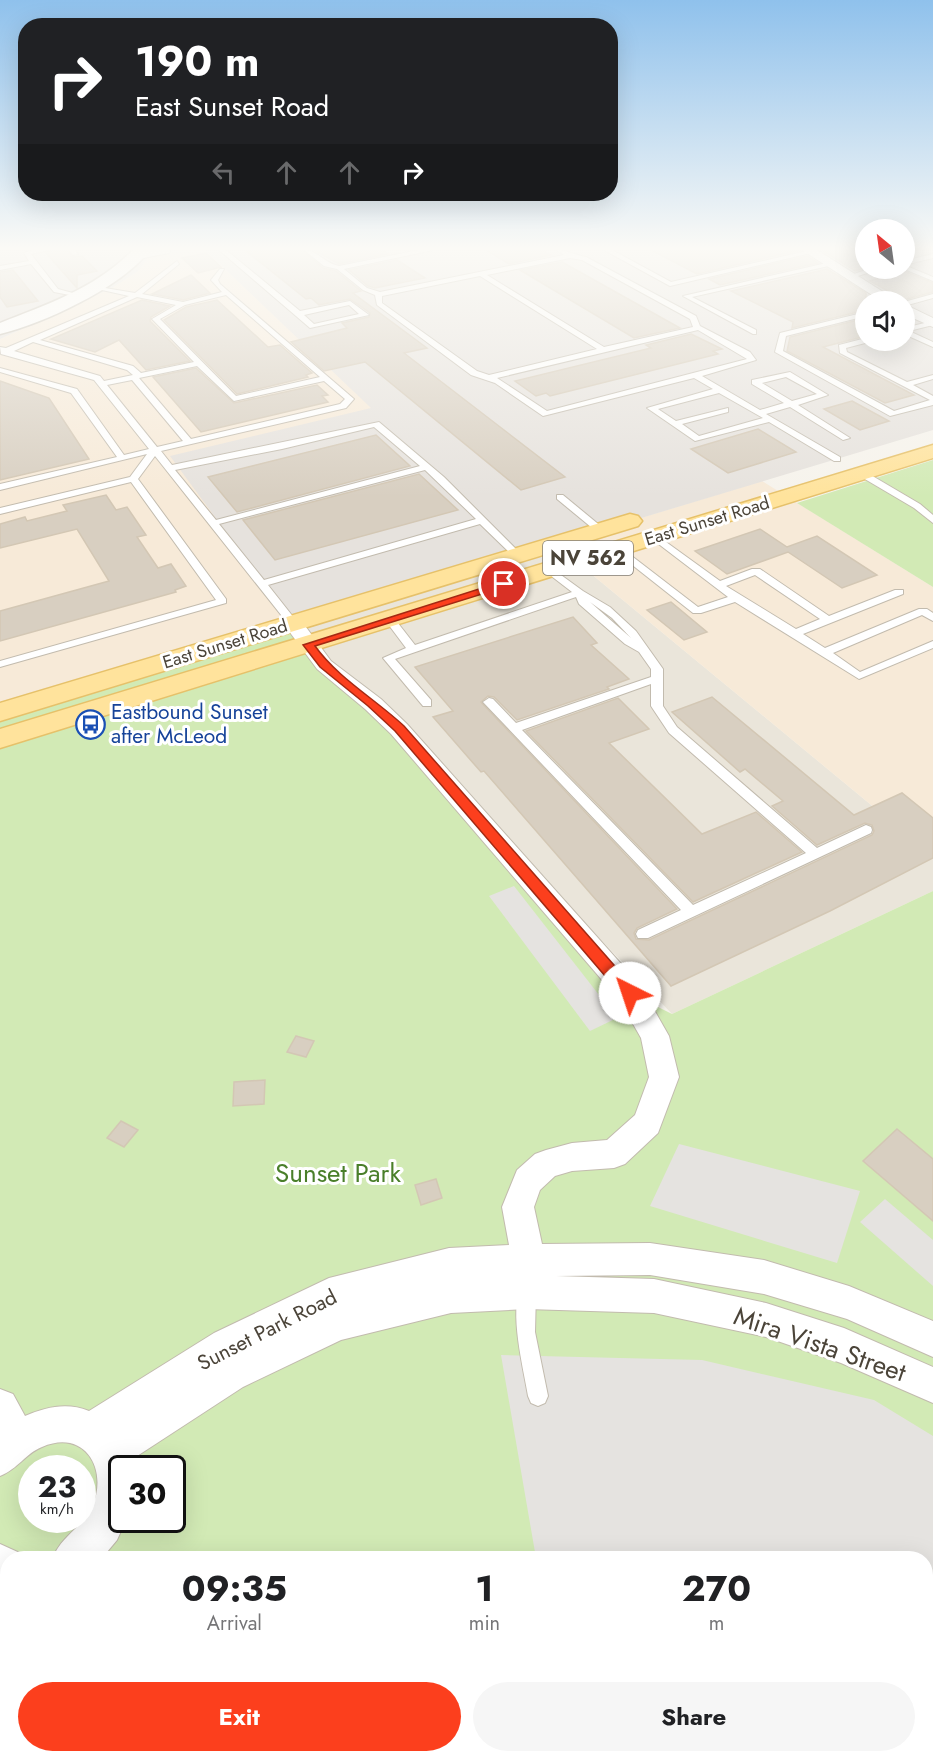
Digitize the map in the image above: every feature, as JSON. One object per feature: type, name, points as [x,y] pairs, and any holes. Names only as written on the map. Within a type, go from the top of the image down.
[{"type":"main road","name":"East Sunset Road","points":[[0,739],[301,634],[517,555],[851,455],[933,451]]},
{"type":"main road","name":"East Sunset Road","points":[[0,712],[301,634],[390,620],[655,537],[851,455]]},
{"type":"street","points":[[301,634],[324,665],[373,704],[399,729],[630,993],[655,1036],[664,1077],[647,1123],[614,1154],[572,1157],[546,1164],[528,1180],[518,1207],[528,1276]]},
{"type":"street","name":"Mira Vista Street","points":[[528,1276],[650,1259],[764,1277],[849,1304],[933,1339]]},
{"type":"street","name":"Mira Vista Street","points":[[528,1276],[654,1296],[766,1320],[844,1346],[933,1385]]},
{"type":"street","name":"Sunset Park Road","points":[[101,1441],[230,1374],[338,1323],[528,1276]]},
{"type":"street","points":[[0,1407],[9,1449],[39,1428],[61,1423],[82,1426],[101,1441],[117,1472],[112,1504],[106,1520],[92,1543],[82,1551]]},
{"type":"lane","points":[[2,352],[51,332]]},
{"type":"lane","points":[[169,332],[234,399],[326,378]]},
{"type":"lane","points":[[0,487],[343,406],[350,399],[273,332]]},
{"type":"lane","points":[[419,332],[474,373],[498,381],[546,414],[752,360],[747,354],[707,332]]},
{"type":"lane","points":[[573,332],[603,351]]},
{"type":"lane","points":[[488,378],[681,332]]},
{"type":"lane","points":[[794,332],[783,335],[779,352],[893,414],[933,400]]},
{"type":"lane","points":[[915,336],[933,345]]},
{"type":"lane","points":[[33,340],[130,368],[189,442]]},
{"type":"lane","points":[[855,343],[842,346],[844,353],[933,400]]},
{"type":"lane","points":[[2,352],[97,378],[301,634]]},
{"type":"lane","points":[[102,384],[200,363]]},
{"type":"lane","points":[[0,370],[74,391],[122,458]]},
{"type":"lane","points":[[759,412],[789,404],[824,395],[787,374],[754,382],[789,404],[933,520]]},
{"type":"lane","points":[[695,375],[770,419],[851,455]]},
{"type":"lane","points":[[906,385],[933,377]]},
{"type":"lane","points":[[720,390],[651,408],[699,439],[770,419]]},
{"type":"lane","points":[[674,424],[725,410]]},
{"type":"lane","points":[[170,468],[282,446],[376,424],[426,467],[517,555]]},
{"type":"lane","points":[[0,511],[133,479],[155,450]]},
{"type":"lane","points":[[214,523],[426,467]]},
{"type":"lane","points":[[0,664],[222,601],[133,479]]},
{"type":"lane","points":[[560,497],[600,530]]},
{"type":"lane","points":[[917,506],[933,510]]},
{"type":"lane","points":[[262,584],[483,520]]},
{"type":"lane","points":[[655,537],[736,598],[795,633],[859,676],[933,644]]},
{"type":"lane","points":[[617,549],[697,611],[736,598]]},
{"type":"lane","points":[[550,570],[579,593],[583,602],[601,611],[629,642],[643,650],[657,669],[657,706],[673,730],[816,854]]},
{"type":"lane","points":[[719,585],[756,571],[828,620]]},
{"type":"lane","points":[[795,633],[898,592]]},
{"type":"lane","points":[[427,702],[388,658],[579,593]]},
{"type":"lane","points":[[824,653],[923,611],[933,618]]},
{"type":"lane","points":[[390,620],[413,650]]},
{"type":"lane","points":[[515,729],[656,679]]},
{"type":"lane","points":[[489,702],[690,911]]},
{"type":"lane","points":[[643,934],[866,830]]},
{"type":"lane","points":[[528,1276],[526,1332],[538,1396]]},
{"type":"shaded area","points":[[0,332],[15,332],[0,339]]},
{"type":"shaded area","points":[[15,332],[292,332],[372,408],[293,623],[0,712],[0,339]]},
{"type":"shaded area","points":[[291,332],[855,332],[855,351],[915,351],[915,332],[933,332],[933,430],[293,623],[170,456],[371,408]]},
{"type":"shaded area","points":[[762,481],[933,587],[933,856],[555,544]]},
{"type":"shaded area","points":[[555,544],[933,856],[933,891],[672,1014],[399,729],[293,623]]},
{"type":"shaded area","points":[[514,886],[617,1018],[590,1031],[489,896]]},
{"type":"shaded area","points":[[679,1144],[860,1191],[837,1263],[650,1206]]},
{"type":"shaded area","points":[[885,1199],[933,1240],[933,1286],[860,1222]]},
{"type":"shaded area","points":[[501,1355],[702,1360],[874,1400],[933,1436],[933,1551],[535,1551]]},
{"type":"green space","points":[[933,460],[933,587],[797,503]]},
{"type":"green space","name":"Sunset Park","points":[[293,623],[373,704],[630,993],[672,1014],[933,891],[933,1551],[0,1551],[0,712]]},
{"type":"building","points":[[67,332],[161,332],[190,361],[146,370],[119,340],[95,352],[51,339]]},
{"type":"building","points":[[176,332],[252,332],[268,347],[280,345],[312,373],[306,375],[308,377],[237,394]]},
{"type":"building","points":[[330,332],[406,332],[427,348],[404,353],[565,477],[521,490],[365,362],[324,371],[291,342]]},
{"type":"building","points":[[624,332],[661,332],[634,338]]},
{"type":"building","points":[[809,332],[855,332],[855,339],[823,347],[914,395],[885,403],[787,351],[790,337]]},
{"type":"building","points":[[691,334],[722,349],[713,351],[718,354],[550,396],[546,393],[536,396],[515,381],[651,348],[646,345]]},
{"type":"building","points":[[196,368],[234,403],[317,385],[328,395],[322,396],[328,402],[201,432],[153,377]]},
{"type":"building","points":[[0,381],[49,398],[89,459],[0,480]]},
{"type":"building","points":[[852,401],[889,421],[860,430],[824,409]]},
{"type":"building","points":[[758,429],[796,452],[728,473],[691,449]]},
{"type":"building","points":[[376,435],[410,466],[237,512],[208,477]]},
{"type":"building","points":[[419,474],[458,510],[275,560],[243,520]]},
{"type":"building","points":[[106,495],[116,510],[127,507],[146,535],[137,537],[158,568],[171,564],[186,586],[175,590],[176,592],[0,641],[0,611],[109,581],[77,529],[0,548],[0,524],[25,517],[27,521],[67,511],[63,505]]},
{"type":"building","points":[[760,529],[787,547],[817,536],[877,575],[842,588],[788,552],[727,574],[695,551]]},
{"type":"building","points":[[671,602],[707,632],[684,640],[647,610]]},
{"type":"building","points":[[573,617],[597,643],[591,645],[629,679],[607,687],[609,689],[517,720],[494,697],[488,696],[481,702],[677,909],[637,928],[634,933],[636,939],[649,940],[872,835],[874,831],[872,825],[865,823],[817,845],[772,806],[783,801],[745,769],[740,772],[672,712],[712,697],[854,815],[902,793],[933,818],[933,858],[830,911],[671,986],[484,771],[481,772],[433,717],[453,711],[415,667]]},
{"type":"building","points":[[618,698],[649,729],[609,743],[702,834],[756,812],[802,852],[693,902],[526,731]]},
{"type":"building","points":[[296,1036],[314,1041],[306,1057],[287,1052]]},
{"type":"building","points":[[265,1080],[264,1104],[233,1106],[234,1082]]},
{"type":"building","points":[[121,1121],[138,1130],[124,1147],[107,1138]]},
{"type":"building","points":[[897,1129],[933,1159],[933,1221],[863,1161]]},
{"type":"building","points":[[436,1179],[442,1198],[421,1205],[415,1185]]},
{"type":"place","name":"Eastbound Sunset after McLeod","points":[[90,724]]},
{"type":"route","points":[[504,584],[309,645],[324,665],[373,704],[399,729],[630,993]]}]
